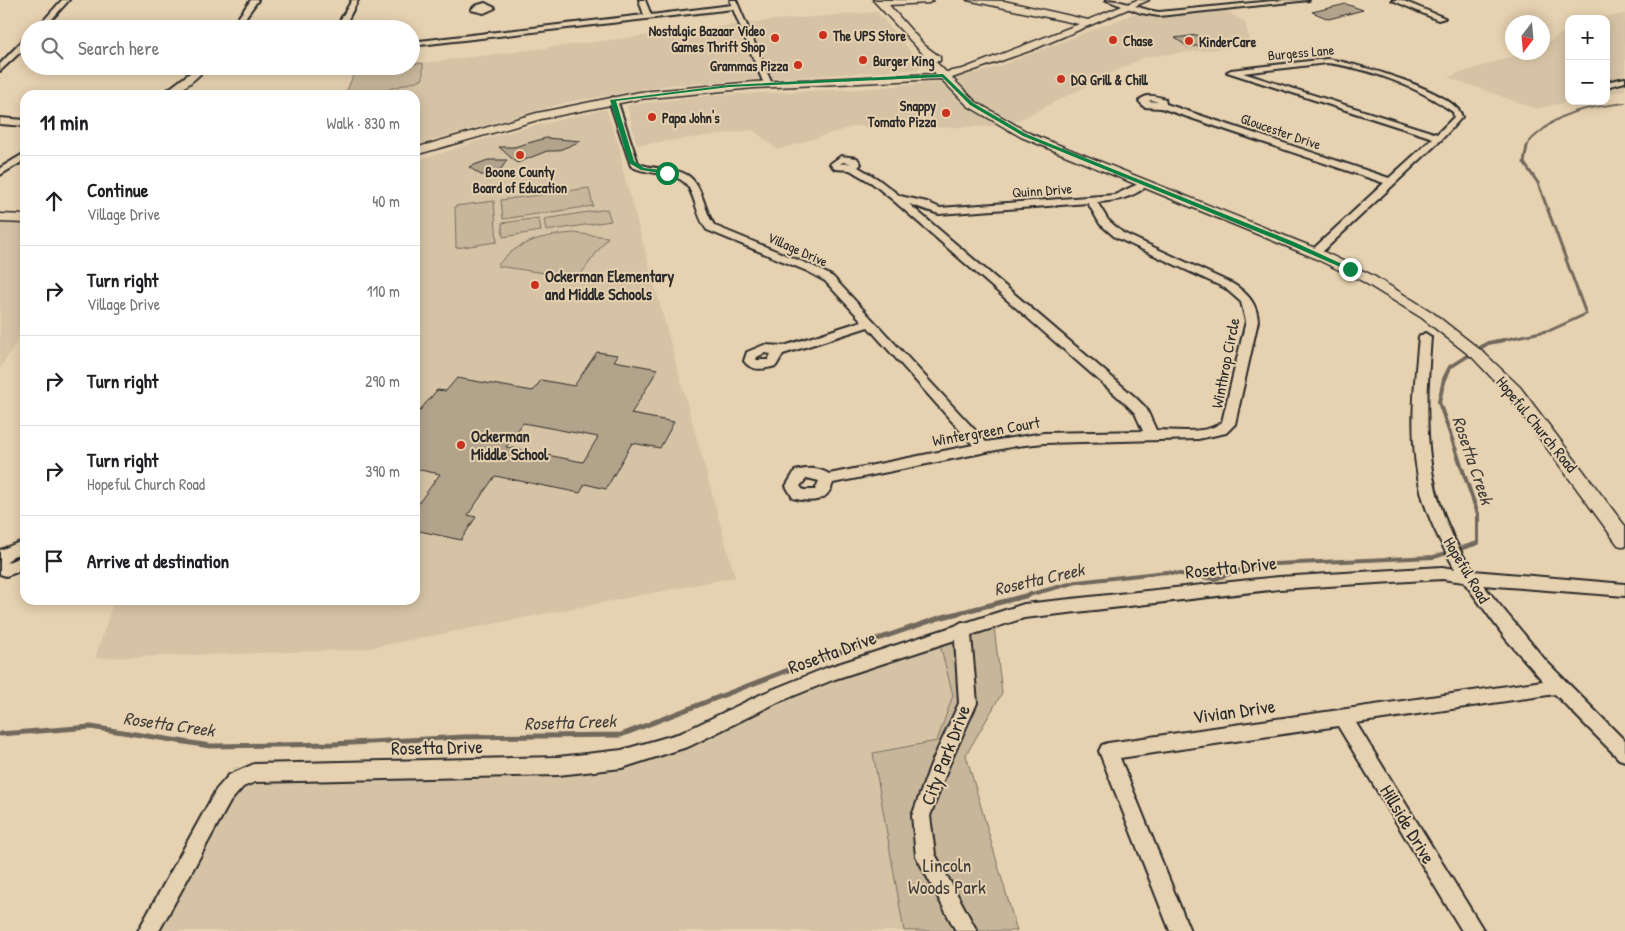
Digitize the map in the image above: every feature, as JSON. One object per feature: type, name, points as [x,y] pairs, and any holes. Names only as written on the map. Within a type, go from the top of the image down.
[{"type":"main road","points":[[880,2],[929,0]]},
{"type":"main road","points":[[971,0],[1010,5],[1088,23]]},
{"type":"main road","points":[[420,150],[531,117],[613,100],[675,91],[768,84],[904,77],[919,78],[945,72],[973,69],[976,66],[1029,48],[1145,0]]},
{"type":"main road","name":"Hopeful Church Road","points":[[880,2],[928,54],[928,60],[945,72],[972,104],[976,104],[1024,135],[1315,253],[1389,291],[1448,330],[1489,366],[1531,411],[1625,540]]},
{"type":"main road","points":[[0,218],[20,219]]},
{"type":"street","points":[[47,20],[66,0]]},
{"type":"street","points":[[239,20],[255,0]]},
{"type":"street","points":[[344,20],[355,0]]},
{"type":"street","points":[[642,0],[648,17]]},
{"type":"street","points":[[1108,0],[1127,8],[1151,14],[1306,0]]},
{"type":"street","points":[[1395,0],[1441,18]]},
{"type":"street","points":[[420,43],[648,17],[735,3],[768,84]]},
{"type":"street","points":[[485,19],[488,36]]},
{"type":"street","points":[[0,69],[20,48]]},
{"type":"street","name":"Burgess Lane","points":[[1315,253],[1439,136],[1459,114],[1454,107],[1357,65],[1327,61],[1231,72],[1439,136]]},
{"type":"street","points":[[173,90],[194,75]]},
{"type":"street","points":[[1610,84],[1625,80]]},
{"type":"street","name":"Village Drive","points":[[613,100],[634,164],[642,169],[685,178],[692,187],[703,218],[711,228],[820,273],[837,287],[870,322],[983,447]]},
{"type":"street","name":"Gloucester Drive","points":[[1162,105],[1390,182]]},
{"type":"street","points":[[0,121],[20,123]]},
{"type":"street","points":[[0,172],[20,159]]},
{"type":"street","points":[[852,167],[875,181],[898,199],[1130,400],[1147,421],[1152,436]]},
{"type":"street","name":"Quinn Drive","points":[[898,199],[924,204],[939,211],[1091,200],[1124,195],[1144,184]]},
{"type":"street","name":"Winthrop Circle","points":[[1091,200],[1104,222],[1119,235],[1229,286],[1238,292],[1250,305],[1252,321],[1228,424],[1221,430],[1210,433],[1152,436]]},
{"type":"street","points":[[930,227],[933,216],[939,211]]},
{"type":"street","points":[[778,351],[870,322]]},
{"type":"street","name":"Hopeful Road","points":[[1425,337],[1419,414],[1424,469],[1432,503],[1447,537],[1464,568],[1493,612],[1559,686],[1625,753]]},
{"type":"street","name":"Wintergreen Court","points":[[827,479],[983,447],[1044,438],[1152,436]]},
{"type":"street","points":[[0,560],[20,544]]},
{"type":"street","points":[[0,567],[6,570],[20,565]]},
{"type":"street","name":"Rosetta Drive","points":[[148,931],[223,796],[233,784],[246,776],[261,772],[558,766],[622,759],[684,740],[770,698],[832,672],[962,629],[1024,611],[1220,590],[1442,573],[1464,568],[1498,581],[1625,590]]},
{"type":"street","name":"City Park Drive","points":[[962,629],[968,703],[940,764],[921,816],[926,856],[967,931]]},
{"type":"street","name":"Vivian Drive","points":[[1180,931],[1108,751],[1559,686]]},
{"type":"street","name":"Hillside Drive","points":[[1342,716],[1474,931]]},
{"type":"shaded area","points":[[1223,9],[1245,22],[1251,45],[1144,57],[1007,126],[906,128],[854,126],[778,150],[753,130],[637,145],[627,105],[716,95],[860,89],[937,82],[992,69],[1136,13],[1161,17]]},
{"type":"shaded area","points":[[877,12],[922,65],[919,69],[670,85],[568,102],[420,144],[420,90],[387,90],[423,79],[423,63],[775,20]]},
{"type":"shaded area","points":[[1625,14],[1625,90],[1610,93],[1610,60],[1610,16]]},
{"type":"shaded area","points":[[1565,31],[1565,103],[1536,109],[1448,77],[1505,59],[1550,60],[1550,41]]},
{"type":"shaded area","name":"Ockerman Elementary and Middle Schools","points":[[606,109],[620,149],[623,171],[735,577],[358,650],[95,658],[112,605],[420,605],[420,159],[501,134]]},
{"type":"shaded area","points":[[0,218],[20,219],[20,335],[0,369]]},
{"type":"shaded area","points":[[938,637],[953,695],[937,741],[873,753],[904,931],[148,931],[233,784],[233,767],[558,766],[622,759]]},
{"type":"green space","points":[[420,63],[423,63],[423,79],[387,90],[347,90],[353,75],[420,75]]},
{"type":"green space","points":[[589,188],[593,206],[503,219],[501,200]]},
{"type":"green space","points":[[494,201],[497,242],[456,248],[455,206]]},
{"type":"green space","points":[[607,209],[611,221],[546,231],[544,219]]},
{"type":"green space","points":[[539,218],[541,231],[503,237],[502,223]]},
{"type":"green space","points":[[573,233],[608,237],[578,278],[497,266],[513,251],[531,241]]},
{"type":"green space","name":"Lincoln Woods Park","points":[[993,619],[1002,693],[966,755],[1017,931],[904,931],[873,753],[937,741],[953,695],[938,637]]},
{"type":"building","points":[[1346,4],[1363,10],[1329,19],[1312,12]]},
{"type":"building","name":"KinderCare","points":[[1197,35],[1210,44],[1188,47],[1175,38]]},
{"type":"building","name":"Boone County Board of Education","points":[[546,138],[581,141],[557,151],[547,151],[517,163],[499,147],[514,147]]},
{"type":"building","points":[[488,160],[507,160],[501,169],[487,175],[481,175],[469,167]]},
{"type":"building","name":"Ockerman Middle School","points":[[597,352],[618,355],[614,361],[658,369],[631,414],[674,422],[660,448],[632,443],[606,489],[585,484],[580,493],[495,476],[468,515],[476,517],[461,540],[420,531],[420,501],[440,474],[420,470],[420,410],[437,390],[446,391],[457,378],[533,391],[541,380],[574,386]],"holes":[[[523,423],[598,437],[583,462],[506,447]]]},
{"type":"waterway","name":"Rosetta Creek","points":[[1527,147],[1532,139],[1559,118],[1579,110],[1625,103]]},
{"type":"waterway","name":"Rosetta Creek","points":[[1498,341],[1551,330],[1586,314],[1538,183],[1524,163],[1527,146]]},
{"type":"waterway","name":"Rosetta Creek","points":[[1024,596],[1077,582],[1166,572],[1215,579],[1255,565],[1434,557],[1478,543],[1478,514],[1439,402],[1444,379],[1450,367],[1488,343],[1504,340]]},
{"type":"waterway","name":"Rosetta Creek","points":[[0,734],[91,727],[210,746],[333,744],[463,737],[621,735],[791,669],[939,618],[1029,595]]},
{"type":"place","name":"The UPS Store","points":[[823,35]]},
{"type":"place","name":"Nostalgic Bazaar Video Games Thrift Shop","points":[[775,38]]},
{"type":"place","name":"Chase","points":[[1113,40]]},
{"type":"place","name":"KinderCare","points":[[1189,41]]},
{"type":"place","name":"Burger King","points":[[863,60]]},
{"type":"place","name":"Grammas Pizza","points":[[798,65]]},
{"type":"place","name":"DQ Grill & Chill","points":[[1061,79]]},
{"type":"place","name":"Snappy Tomato Pizza","points":[[946,113]]},
{"type":"place","name":"Papa John's","points":[[652,117]]},
{"type":"place","name":"Boone County Board of Education","points":[[520,155]]},
{"type":"place","name":"Ockerman Elementary and Middle Schools","points":[[535,285]]},
{"type":"place","name":"Ockerman Middle School","points":[[461,445]]},
{"type":"route","points":[[667,173],[642,169],[631,162],[613,100],[675,91],[729,86],[904,77],[919,78],[943,75],[972,104],[976,104],[1007,126],[1024,135],[1292,243],[1350,269]]}]
